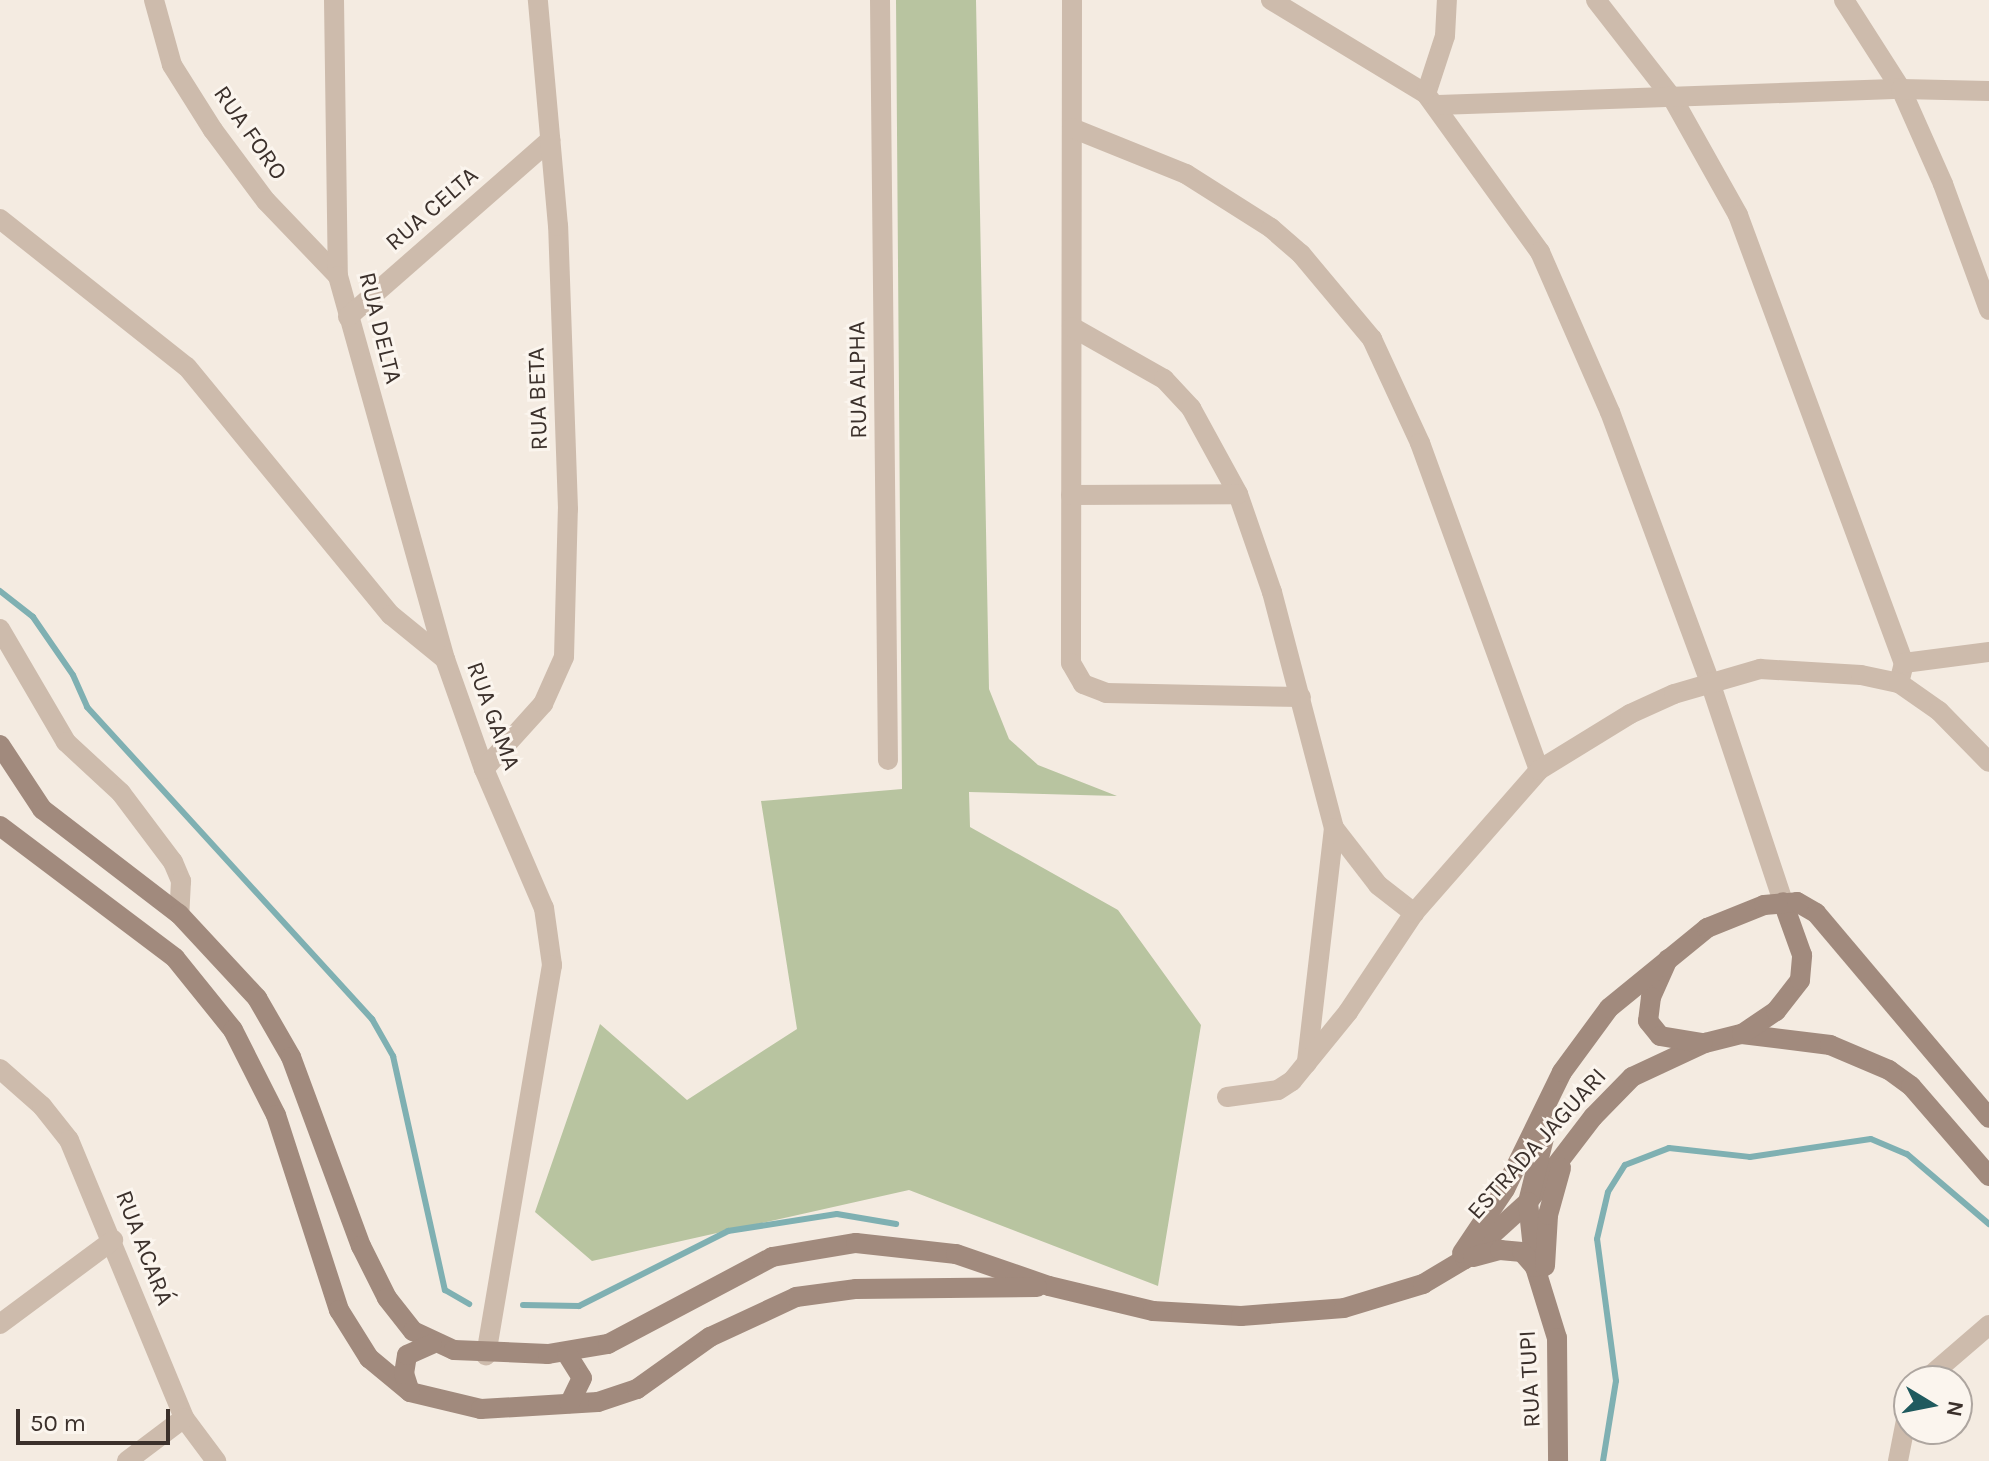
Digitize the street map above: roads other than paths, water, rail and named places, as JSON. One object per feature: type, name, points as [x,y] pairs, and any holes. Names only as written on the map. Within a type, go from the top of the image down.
[{"type":"main road","points":[[0,748],[42,809],[179,914],[257,998],[291,1057],[361,1246],[387,1298],[413,1331],[432,1344],[486,1355],[567,1354],[639,1331],[708,1287],[772,1257],[856,1243],[956,1254],[1049,1286],[1153,1311],[1241,1316],[1344,1308],[1423,1284],[1460,1263],[1500,1250],[1522,1252],[1535,1267]]},
{"type":"main road","points":[[0,826],[175,958],[233,1030],[276,1115],[339,1310],[369,1358],[410,1392],[481,1409],[598,1402],[637,1389],[710,1337],[796,1297],[856,1289],[966,1291],[1049,1286]]},
{"type":"main road","points":[[1742,1034],[1776,1011],[1800,980],[1802,955],[1783,902]]},
{"type":"main road","points":[[1460,1263],[1505,1189],[1562,1072],[1618,998],[1671,952],[1744,911],[1783,902],[1816,913],[1989,1118]]},
{"type":"main road","points":[[1671,952],[1651,997],[1648,1021],[1660,1036],[1705,1043]]},
{"type":"main road","name":"ESTRADA JAGUARI","points":[[1460,1263],[1528,1202],[1564,1160],[1593,1117],[1632,1077],[1705,1043],[1742,1034],[1813,1041],[1875,1063],[1911,1086],[1986,1167]]},
{"type":"main road","points":[[1528,1202],[1562,1072]]},
{"type":"main road","points":[[1549,1302],[1544,1258],[1548,1215],[1564,1160]]},
{"type":"main road","name":"RUA TUPI","points":[[1528,1202],[1535,1267],[1549,1302],[1557,1338],[1558,1461]]},
{"type":"main road","points":[[410,1392],[404,1374],[407,1355],[432,1344]]},
{"type":"main road","points":[[567,1354],[582,1378],[570,1403]]},
{"type":"street","name":"RUA FORO","points":[[154,0],[172,65],[213,130],[266,201],[338,276]]},
{"type":"street","name":"RUA DELTA","points":[[334,0],[338,276],[445,659]]},
{"type":"street","name":"RUA BETA","points":[[484,769],[543,704],[564,657],[567,493],[550,140],[538,0]]},
{"type":"street","name":"RUA ALPHA","points":[[880,0],[888,760]]},
{"type":"street","points":[[1072,0],[1071,663],[1083,684],[1135,695],[1301,697]]},
{"type":"street","points":[[1271,0],[1432,100],[1510,205],[1574,318],[1710,682],[1783,902]]},
{"type":"street","points":[[1432,100],[1445,36],[1447,0]]},
{"type":"street","points":[[1596,0],[1673,99],[1738,215],[1904,663],[1899,683]]},
{"type":"street","points":[[1844,0],[1901,89],[1983,275],[1989,310]]},
{"type":"street","points":[[1432,100],[1673,99],[1901,89],[1989,91]]},
{"type":"street","points":[[1072,128],[1186,174],[1271,228],[1301,254],[1372,339],[1420,443],[1539,770]]},
{"type":"street","name":"RUA CELTA","points":[[348,317],[550,140]]},
{"type":"street","name":"RUA GAMA","points":[[0,219],[187,367],[391,615],[445,659],[484,769],[544,908],[552,965],[486,1355]]},
{"type":"street","points":[[1072,327],[1164,379],[1191,408],[1238,494],[1301,697],[1334,828],[1307,1063]]},
{"type":"street","points":[[1071,495],[1238,494]]},
{"type":"street","points":[[0,629],[66,742],[121,793],[173,862],[181,881],[179,914]]},
{"type":"street","points":[[1904,663],[1989,652]]},
{"type":"street","points":[[1227,1097],[1284,1088],[1307,1063],[1414,913],[1539,770],[1630,714],[1710,682],[1790,667],[1899,683],[1962,730],[1989,762]]},
{"type":"street","points":[[1334,828],[1378,885],[1414,913]]},
{"type":"street","name":"RUA ACARÁ","points":[[3,1075],[69,1140],[113,1240],[184,1418],[216,1461]]},
{"type":"street","points":[[0,1324],[113,1240]]},
{"type":"street","points":[[1943,1365],[1989,1325]]},
{"type":"street","points":[[127,1461],[184,1418]]},
{"type":"waterway","points":[[0,591],[33,617],[73,675],[87,707],[372,1019],[393,1056],[445,1290],[469,1304]]},
{"type":"waterway","points":[[1603,1461],[1616,1381],[1597,1239],[1608,1192],[1625,1165],[1669,1148],[1750,1157],[1871,1139],[1907,1154],[1989,1224]]},
{"type":"waterway","points":[[523,1305],[579,1306],[728,1231],[837,1214],[896,1224]]}]
